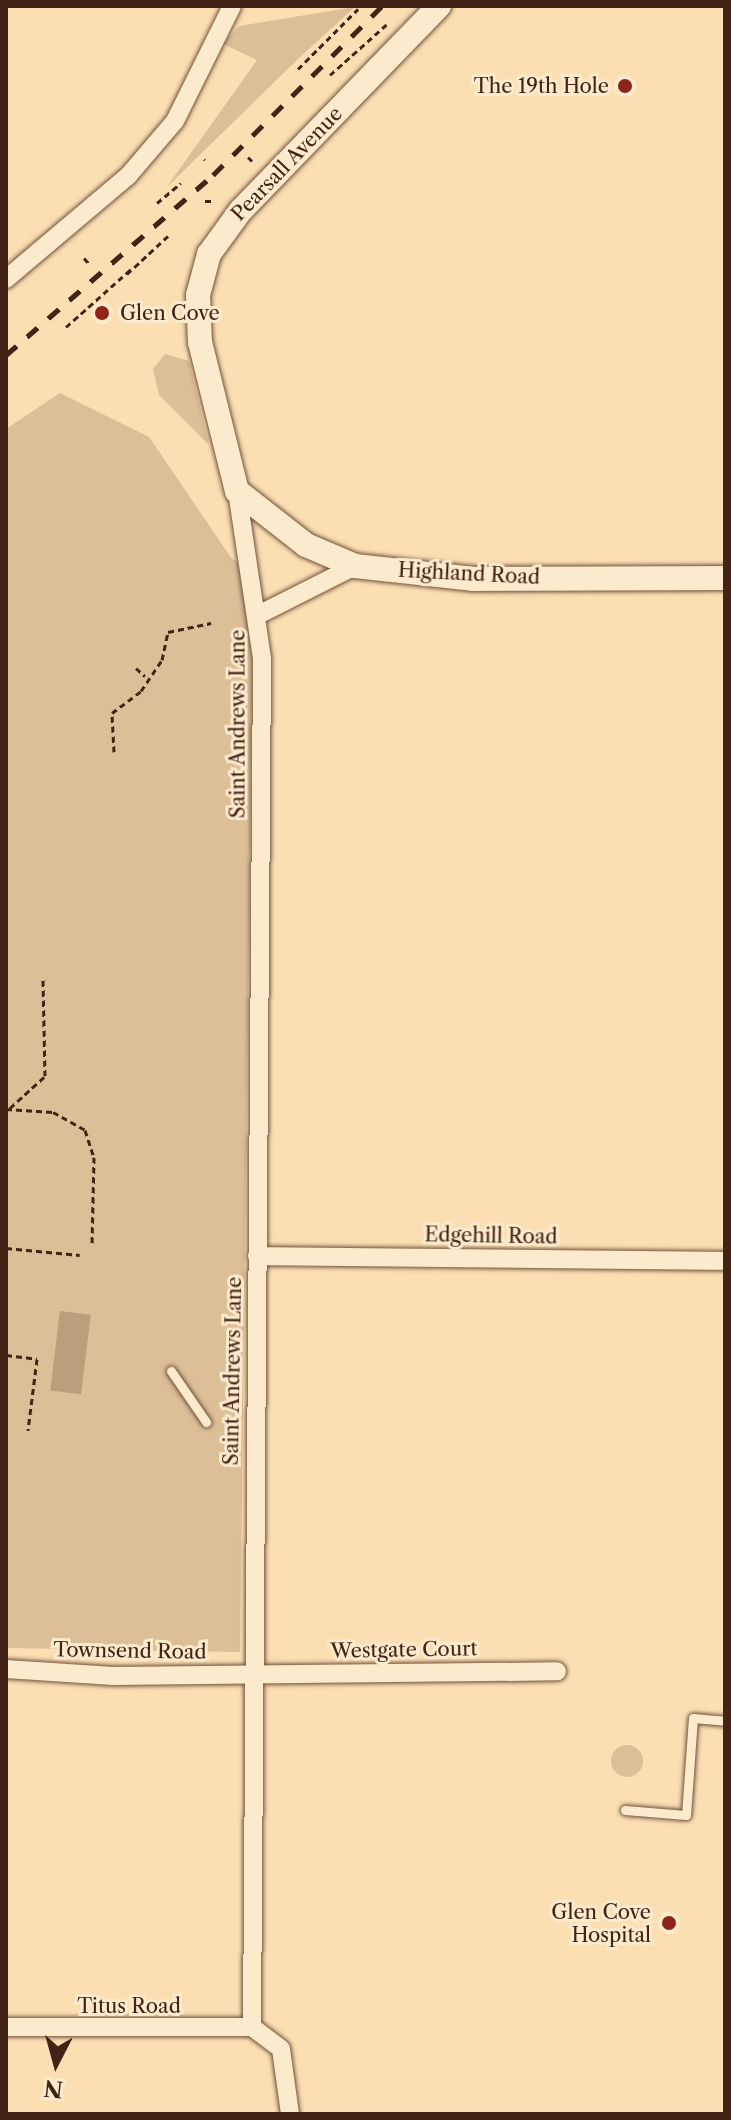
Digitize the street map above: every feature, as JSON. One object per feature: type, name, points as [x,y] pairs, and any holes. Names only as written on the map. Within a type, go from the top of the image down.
[{"type":"street","points":[[6,279],[128,176],[175,121],[232,6]]},
{"type":"street","points":[[399,49],[413,27],[413,6]]},
{"type":"street","name":"Pearsall Avenue","points":[[237,491],[200,342],[201,272],[241,210],[439,6]]},
{"type":"street","name":"Highland Road","points":[[237,491],[306,545],[355,566],[474,579],[725,578]]},
{"type":"street","name":"Saint Andrews Lane","points":[[237,491],[260,614],[252,2027]]},
{"type":"street","name":"Saint Andrews Lane","points":[[260,614],[355,566]]},
{"type":"street","name":"Edgehill Road","points":[[257,1256],[725,1261]]},
{"type":"street","name":"Townsend Road","points":[[6,1669],[252,1675]]},
{"type":"street","name":"Westgate Court","points":[[252,1675],[557,1671]]},
{"type":"street","name":"Titus Road","points":[[6,2027],[252,2027]]},
{"type":"street","points":[[252,2027],[281,2049],[290,2114]]},
{"type":"lane","points":[[171,1371],[206,1422]]},
{"type":"lane","points":[[625,1810],[686,1815],[693,1718],[725,1721]]},
{"type":"path","points":[[298,69],[358,9]]},
{"type":"path","points":[[330,75],[387,24]]},
{"type":"path","points":[[248,157],[253,162]]},
{"type":"path","points":[[157,203],[181,183]]},
{"type":"path","points":[[205,201],[211,201]]},
{"type":"path","points":[[66,327],[170,234]]},
{"type":"path","points":[[84,258],[90,265]]},
{"type":"path","points":[[126,274],[131,269]]},
{"type":"path","points":[[114,752],[112,713],[137,697],[145,676],[162,660],[168,632],[211,623]]},
{"type":"path","points":[[136,668],[145,676]]},
{"type":"path","points":[[7,1109],[45,1076],[43,977]]},
{"type":"path","points":[[7,1109],[53,1112],[85,1130],[94,1157],[92,1244]]},
{"type":"path","points":[[6,1248],[80,1255]]},
{"type":"path","points":[[6,1355],[37,1359],[28,1430]]},
{"type":"shaded area","points":[[355,7],[166,188],[257,60],[223,44],[239,26]]},
{"type":"shaded area","points":[[165,354],[189,361],[209,445],[159,395],[153,369]]},
{"type":"shaded area","points":[[60,393],[149,437],[232,559],[243,564],[252,659],[240,1652],[6,1648],[6,429]]},
{"type":"shaded area","points":[[60,1311],[91,1315],[81,1394],[50,1390]]},
{"type":"shaded area","points":[[627,1745],[638,1750],[643,1761],[638,1772],[627,1777],[616,1772],[611,1761],[616,1750]]},
{"type":"railway","points":[[6,355],[213,175],[382,6]]},
{"type":"place","name":"The 19th Hole","points":[[625,86]]},
{"type":"place","name":"Glen Cove","points":[[102,313]]},
{"type":"place","name":"Glen Cove Hospital","points":[[669,1923]]}]
